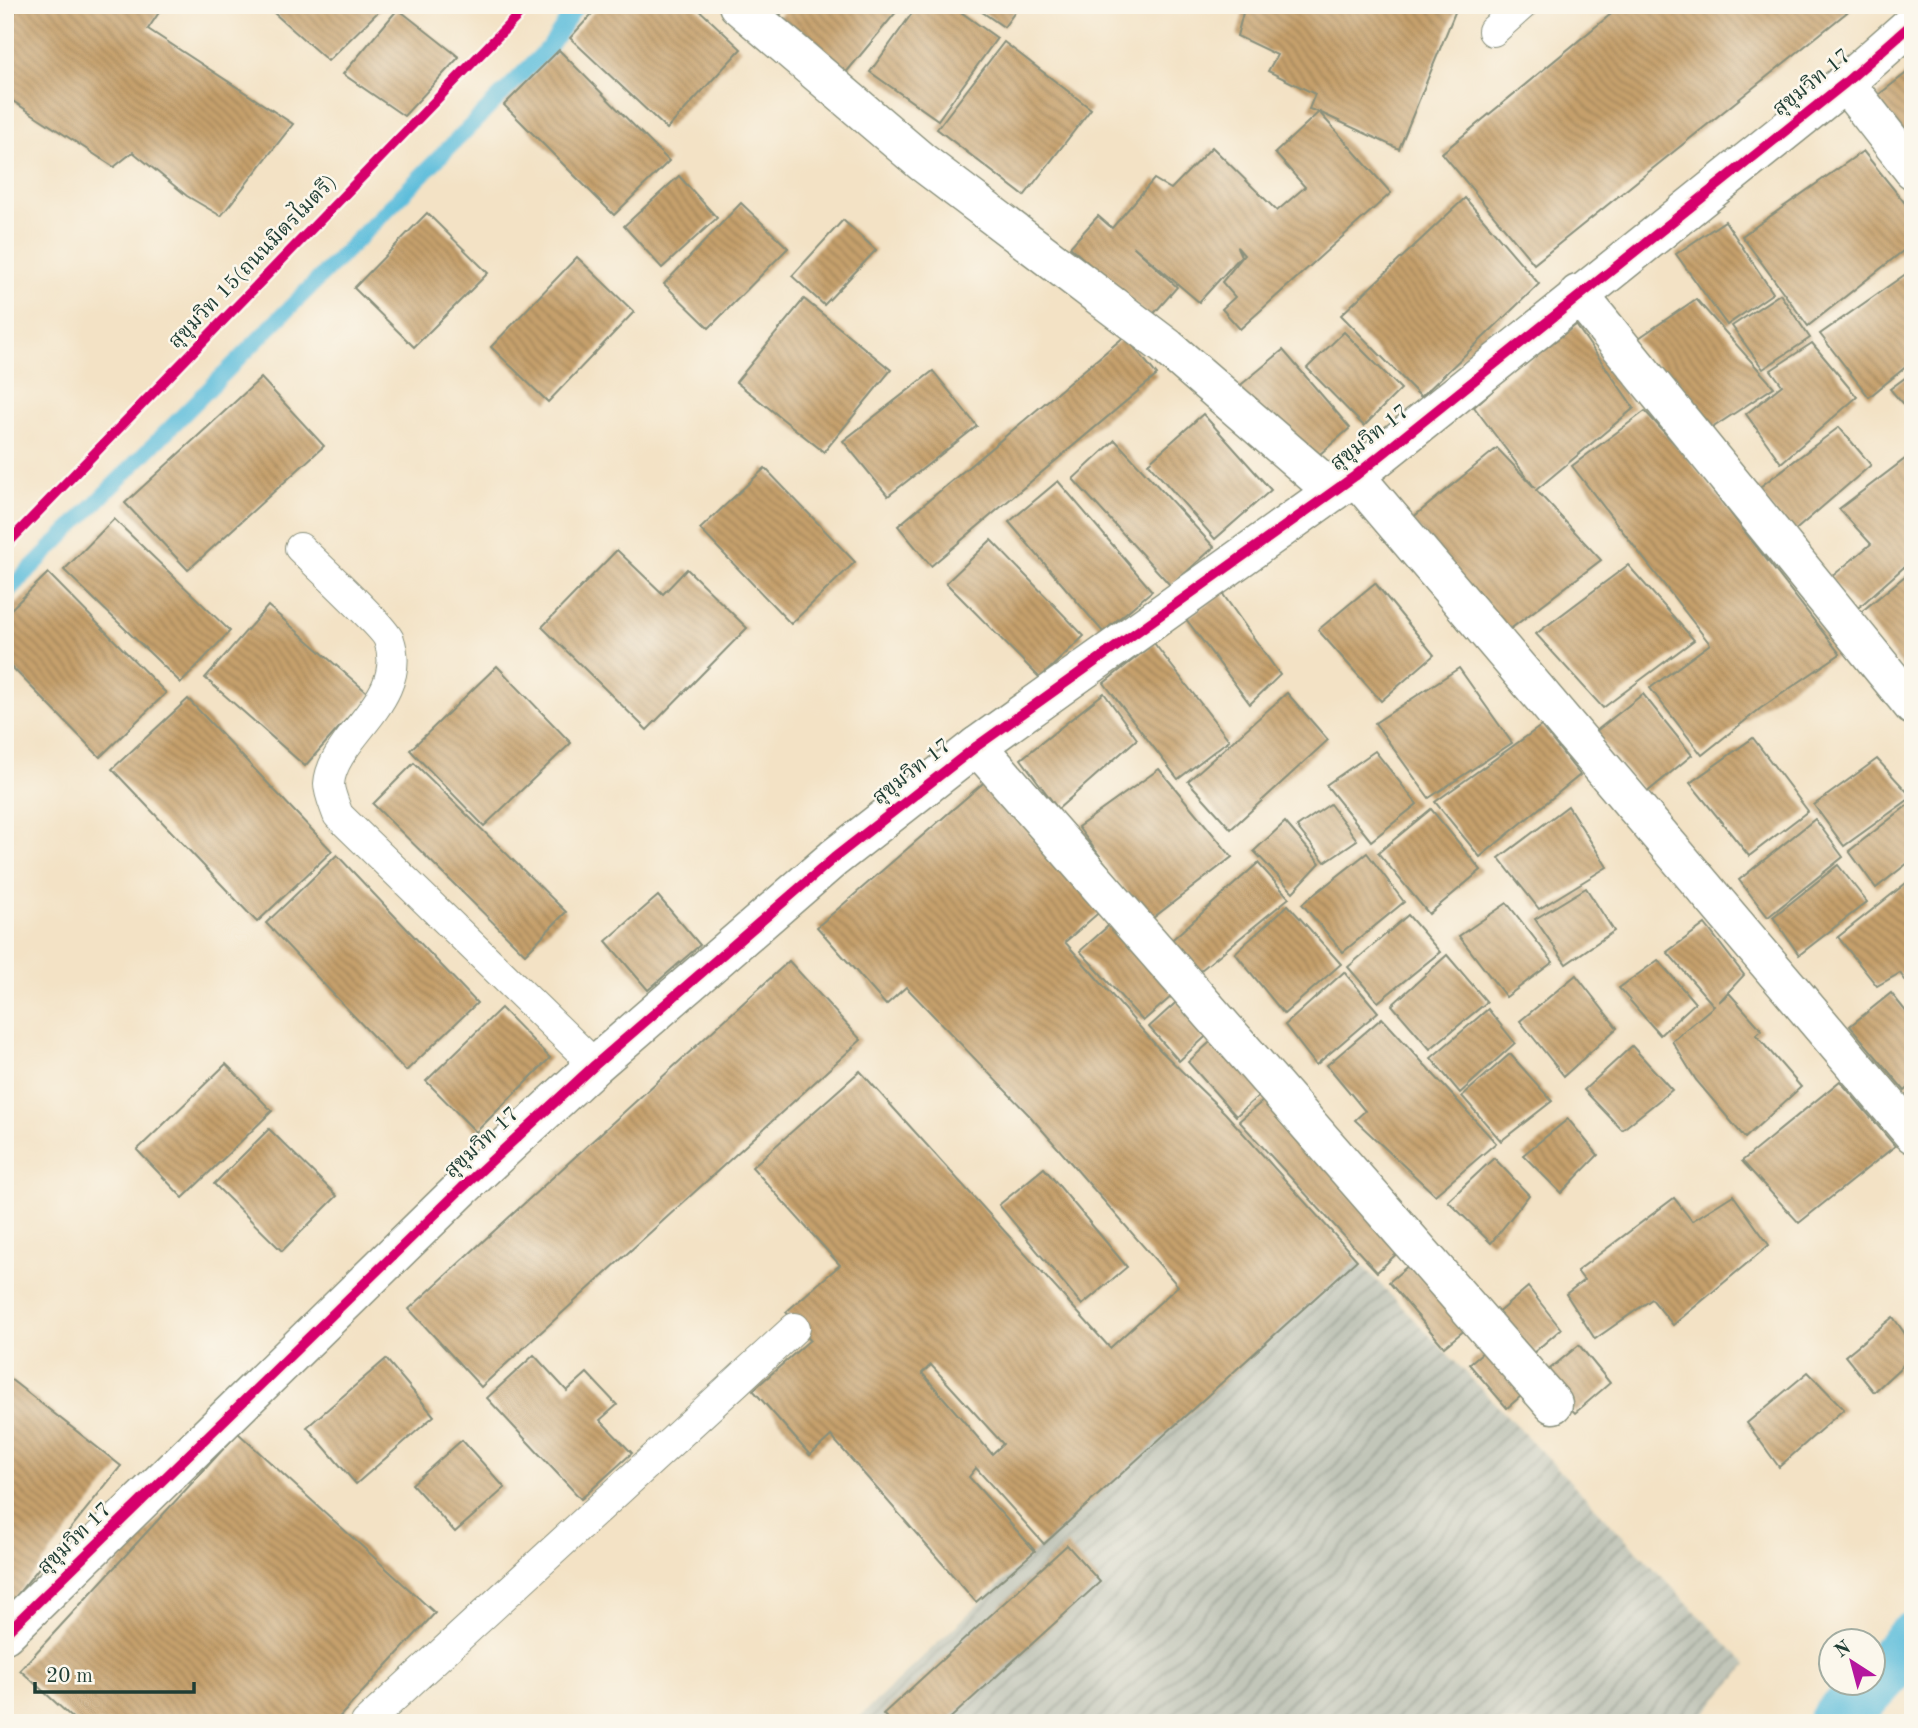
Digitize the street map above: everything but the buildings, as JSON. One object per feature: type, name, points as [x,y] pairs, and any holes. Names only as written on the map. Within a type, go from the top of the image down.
[{"type":"street","points":[[738,5],[922,162],[1344,483],[1913,1135]]},
{"type":"street","name":"สุขุมวิท 17","points":[[5,1634],[462,1188],[595,1065],[834,858],[977,746],[1344,483],[1845,83],[1913,23]]},
{"type":"street","points":[[1845,83],[1913,170]]},
{"type":"street","points":[[1578,294],[1913,706]]},
{"type":"street","points":[[977,746],[1553,1404]]},
{"type":"lane","points":[[1493,31],[1521,5]]},
{"type":"lane","points":[[300,548],[389,639],[393,667],[377,708],[339,758],[329,785],[338,815],[595,1065]]},
{"type":"lane","points":[[366,1723],[795,1328]]},
{"type":"shaded area","points":[[1357,1260],[1747,1665],[1696,1723],[853,1723],[1035,1551]]},
{"type":"waterway","points":[[5,594],[550,46],[577,5]]},
{"type":"waterway","points":[[1836,1723],[1913,1640]]},
{"type":"cycle path","name":"สุขุมวิท 15(ถนนมิตรไมตรี)","points":[[5,546],[528,5]]},
{"type":"cycle path","points":[[5,1634],[462,1188],[595,1065],[834,858],[977,746],[1355,476],[1845,83],[1913,23]]}]
